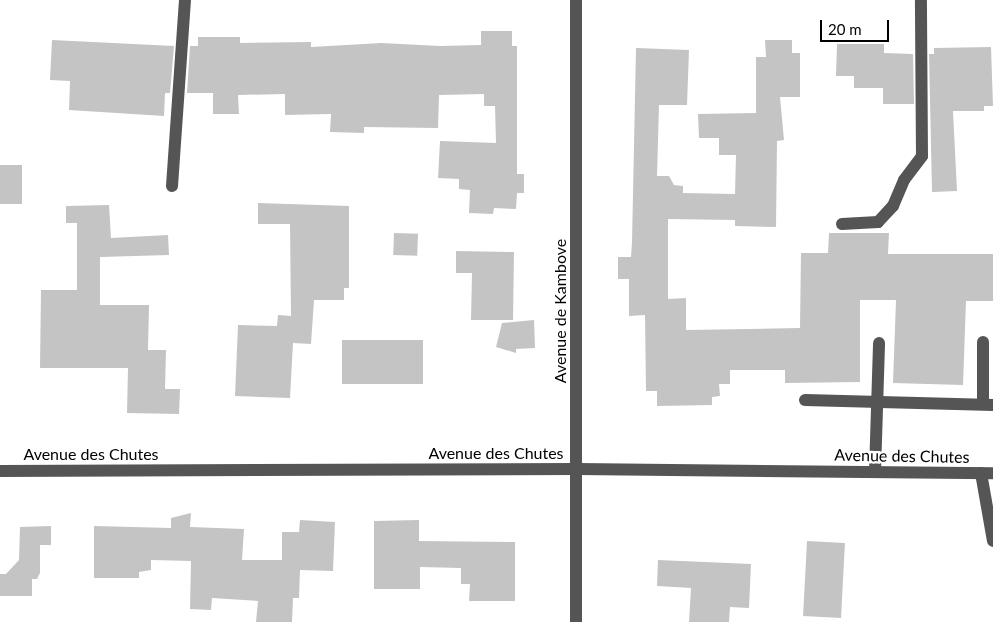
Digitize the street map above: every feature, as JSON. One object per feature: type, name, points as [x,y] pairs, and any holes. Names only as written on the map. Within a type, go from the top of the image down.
[{"type":"street","points":[[172,186],[185,0]]},
{"type":"street","name":"Avenue de Kambove","points":[[576,0],[576,622]]},
{"type":"street","points":[[842,224],[878,222],[893,206],[904,180],[922,156],[921,0]]},
{"type":"street","points":[[876,472],[879,342]]},
{"type":"street","points":[[805,400],[988,404],[982,342]]},
{"type":"street","name":"Avenue des Chutes","points":[[0,471],[577,469],[987,473]]},
{"type":"street","points":[[987,473],[993,541]]},
{"type":"building","points":[[481,31],[512,31],[512,46],[517,46],[517,174],[524,174],[524,193],[517,193],[516,209],[494,208],[493,214],[469,213],[470,190],[459,189],[459,179],[438,178],[440,141],[496,143],[495,106],[484,106],[484,94],[439,95],[438,128],[364,127],[364,133],[330,132],[331,114],[285,115],[285,94],[238,95],[239,114],[213,114],[213,93],[187,93],[190,46],[198,46],[198,37],[240,37],[240,43],[311,42],[311,47],[381,43],[440,46],[481,45]]},
{"type":"building","points":[[52,40],[174,46],[170,93],[165,93],[164,116],[69,110],[70,81],[50,80]]},
{"type":"building","points":[[765,40],[792,40],[792,53],[800,53],[800,97],[780,97],[784,140],[777,141],[776,227],[735,226],[735,220],[668,219],[668,299],[686,298],[686,330],[800,328],[801,253],[828,253],[829,233],[889,233],[888,254],[993,254],[993,301],[966,301],[963,385],[893,383],[896,300],[860,300],[860,382],[785,383],[785,370],[730,370],[730,384],[719,384],[720,396],[712,397],[712,405],[657,406],[657,391],[646,391],[645,315],[629,316],[629,279],[618,279],[618,257],[631,257],[636,48],[689,50],[687,105],[659,105],[657,176],[669,176],[674,185],[683,186],[683,193],[735,194],[736,155],[719,155],[719,138],[699,138],[698,114],[756,113],[756,57],[766,57]]},
{"type":"building","points":[[837,44],[884,44],[884,53],[913,54],[914,104],[883,104],[883,88],[854,88],[854,76],[836,76]]},
{"type":"building","points":[[991,47],[993,106],[984,106],[984,111],[953,111],[957,191],[932,192],[929,54],[934,54],[934,48]]},
{"type":"building","points":[[0,165],[22,165],[22,204],[0,204]]},
{"type":"building","points":[[258,203],[349,206],[349,288],[344,288],[344,300],[314,300],[311,344],[293,343],[290,398],[235,396],[238,325],[277,326],[278,315],[291,316],[290,224],[258,224]]},
{"type":"building","points":[[109,205],[111,238],[168,235],[169,255],[100,257],[100,305],[149,305],[148,350],[166,350],[165,389],[180,389],[179,414],[127,413],[128,368],[40,368],[41,290],[77,290],[77,223],[66,223],[66,206]]},
{"type":"building","points":[[394,233],[418,234],[417,256],[393,255]]},
{"type":"building","points":[[456,251],[514,252],[513,320],[471,320],[472,273],[456,273]]},
{"type":"building","points":[[534,320],[535,348],[516,349],[516,353],[496,347],[502,323]]},
{"type":"building","points":[[342,340],[423,340],[423,384],[342,384]]},
{"type":"building","points":[[191,513],[190,527],[244,529],[242,560],[282,560],[282,532],[299,532],[300,520],[335,522],[333,571],[300,570],[299,598],[293,598],[292,622],[256,622],[258,601],[212,598],[211,610],[190,609],[191,561],[151,560],[151,570],[139,572],[139,578],[94,578],[94,526],[171,528],[171,518]]},
{"type":"building","points":[[419,520],[419,541],[515,542],[515,601],[469,601],[470,584],[461,584],[461,568],[420,567],[420,589],[374,589],[374,521]]},
{"type":"building","points":[[51,526],[51,545],[40,545],[40,573],[37,579],[32,579],[32,596],[0,596],[0,574],[6,574],[19,560],[20,527]]},
{"type":"building","points":[[807,541],[845,543],[841,618],[803,616]]},
{"type":"building","points":[[658,560],[751,564],[749,608],[730,607],[729,622],[689,622],[691,588],[657,586]]}]
